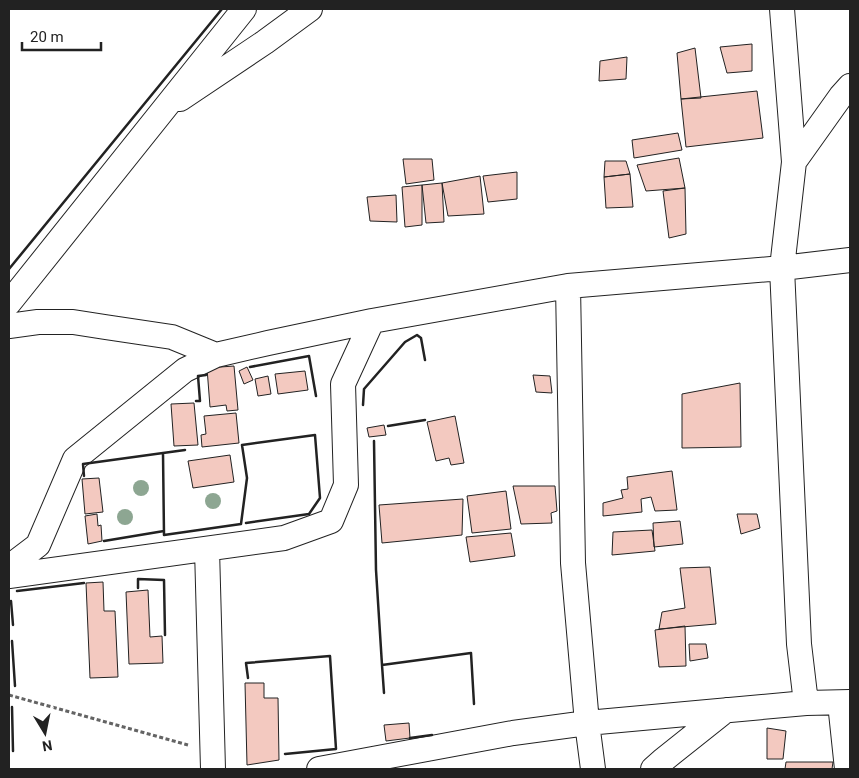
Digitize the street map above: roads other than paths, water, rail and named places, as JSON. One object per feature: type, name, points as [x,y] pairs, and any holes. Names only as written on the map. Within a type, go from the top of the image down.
[{"type":"street","points":[[9,303],[244,9]]},
{"type":"street","points":[[159,114],[310,9]]},
{"type":"street","points":[[782,9],[794,162],[782,268],[799,644],[806,703]]},
{"type":"street","points":[[794,162],[850,86]]},
{"type":"street","points":[[9,567],[38,545],[75,459],[185,370],[216,355],[268,342],[372,321],[568,286],[782,268],[850,260]]},
{"type":"street","points":[[568,286],[573,563],[587,723],[594,769]]},
{"type":"street","points":[[9,576],[284,538],[331,521],[346,485],[343,384],[372,321]]},
{"type":"street","points":[[9,326],[38,322],[73,322],[172,337],[216,355]]},
{"type":"street","points":[[207,549],[213,760]]},
{"type":"street","points":[[319,769],[513,732],[587,723],[806,703],[845,703],[847,769]]},
{"type":"street","points":[[653,769],[726,710]]},
{"type":"street","points":[[347,764],[370,769]]}]
